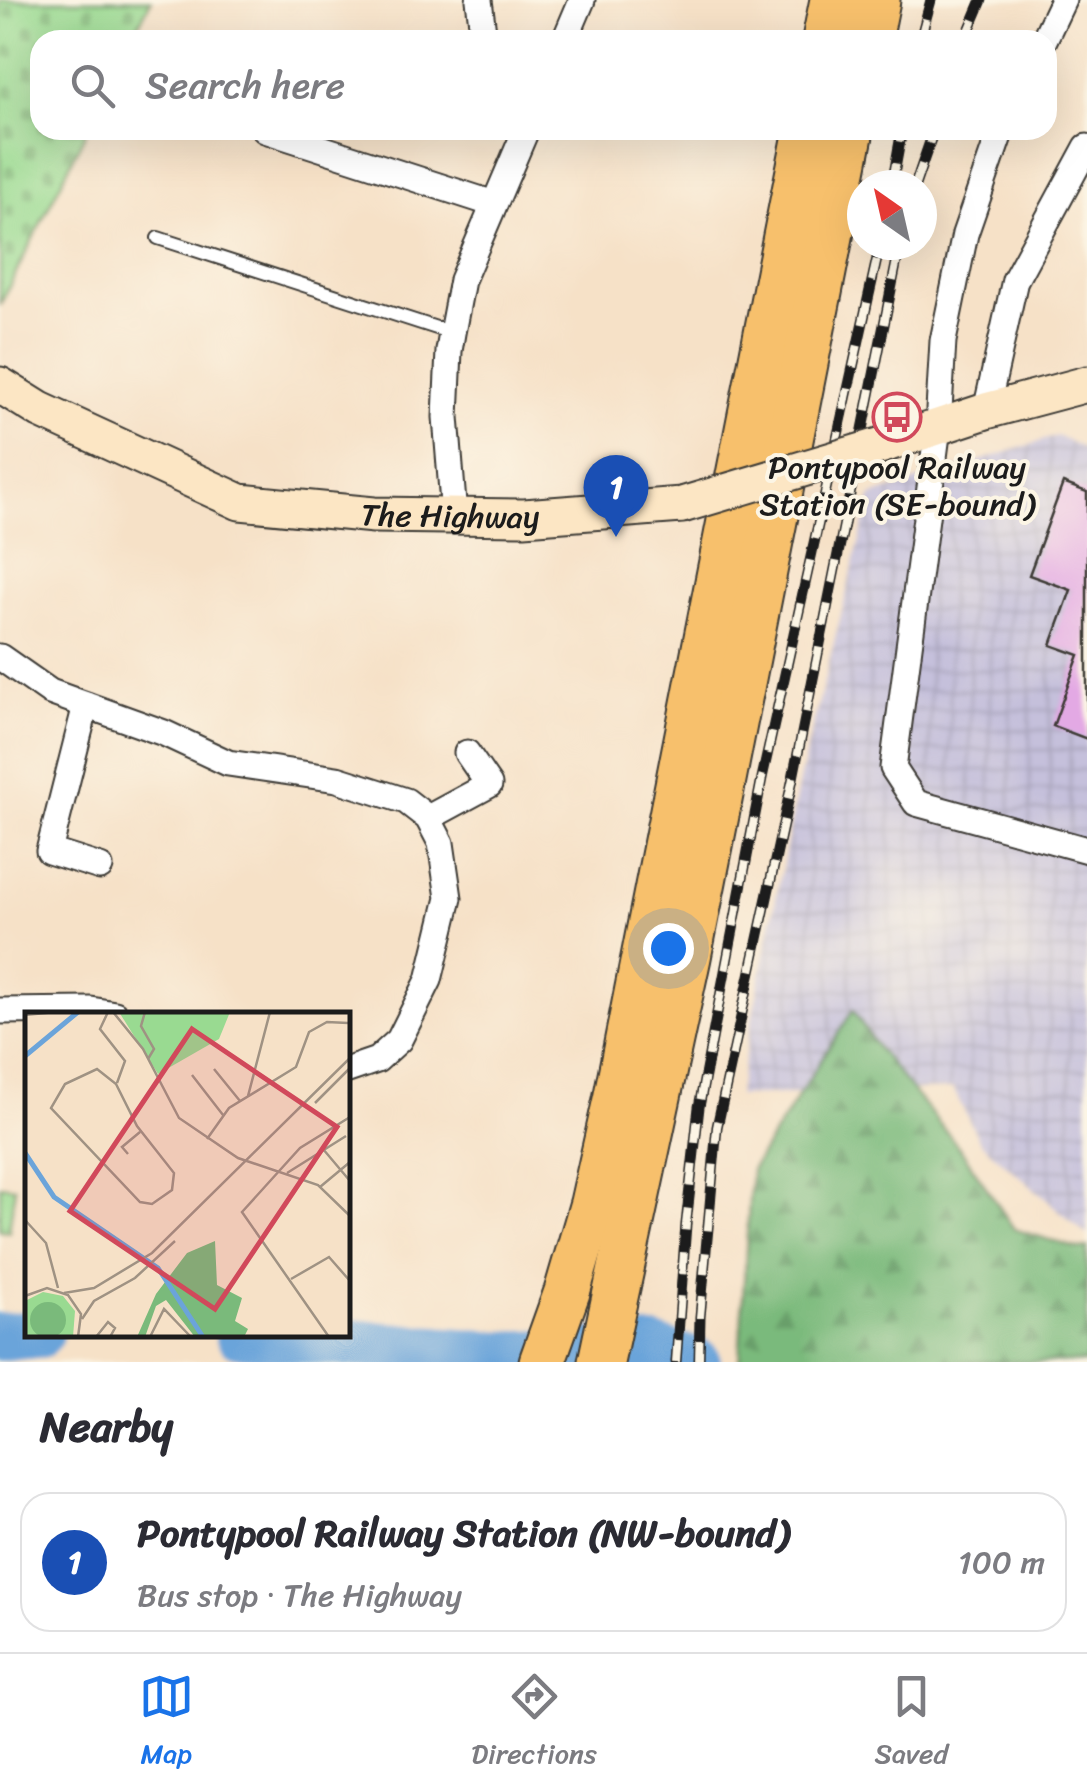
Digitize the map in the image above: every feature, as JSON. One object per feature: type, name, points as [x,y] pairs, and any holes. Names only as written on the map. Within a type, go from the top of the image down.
[{"type":"highway","points":[[827,30],[833,0]]},
{"type":"highway","points":[[871,30],[878,0]]},
{"type":"highway","points":[[542,1362],[593,1203],[616,1100],[806,140]]},
{"type":"highway","points":[[602,1362],[684,976],[849,140]]},
{"type":"street","points":[[479,0],[483,30]]},
{"type":"street","points":[[569,30],[582,0]]},
{"type":"street","points":[[1049,30],[1063,0]]},
{"type":"street","points":[[296,140],[494,204]]},
{"type":"street","points":[[454,516],[446,417],[452,333],[462,280],[517,140]]},
{"type":"street","points":[[997,140],[965,234],[943,341],[938,426],[893,768],[916,803],[1087,850]]},
{"type":"street","points":[[986,410],[1015,280],[1085,155]]},
{"type":"street","name":"The Highway","points":[[0,385],[40,410],[240,502],[374,515],[524,516],[682,505],[986,410],[1087,384]]},
{"type":"street","points":[[0,657],[50,692],[164,733],[228,762],[337,780],[406,801],[428,818],[441,843],[449,898],[429,980],[398,1040],[377,1060],[350,1069]]},
{"type":"street","points":[[86,705],[49,851],[100,867]]},
{"type":"street","points":[[428,818],[489,785],[467,753]]},
{"type":"street","points":[[0,1011],[104,1012]]},
{"type":"lane","points":[[158,238],[452,333]]},
{"type":"shaded area","points":[[1057,436],[1087,450],[1087,1235],[980,1142],[953,1089],[737,1096],[800,776],[871,496]]},
{"type":"green space","points":[[0,0],[151,0],[136,30],[30,30],[30,140],[82,140],[0,305]]},
{"type":"green space","points":[[853,1010],[878,1049],[962,1151],[1014,1229],[1087,1248],[1087,1362],[739,1362],[751,1170]]},
{"type":"green space","points":[[0,1185],[15,1187],[9,1231],[0,1230]]},
{"type":"building","points":[[1063,483],[1087,492],[1087,739],[1053,726],[1079,655],[1051,645],[1071,590],[1029,575]]},
{"type":"waterway","points":[[0,1337],[25,1335]]},
{"type":"waterway","points":[[276,1337],[497,1355],[653,1349],[697,1362]]},
{"type":"railway","points":[[923,30],[931,0]]},
{"type":"railway","points":[[969,30],[982,0]]},
{"type":"railway","points":[[895,170],[900,140]]},
{"type":"railway","points":[[920,170],[931,140]]},
{"type":"railway","points":[[676,1362],[699,1107],[762,778],[877,260]]},
{"type":"railway","points":[[699,1362],[717,1127],[793,778],[897,260]]},
{"type":"place","name":"Pontypool Railway Station (SE-bound)","points":[[897,417]]},
{"type":"place","name":"Pontypool Railway Station (NW-bound)","points":[[616,537]]}]
